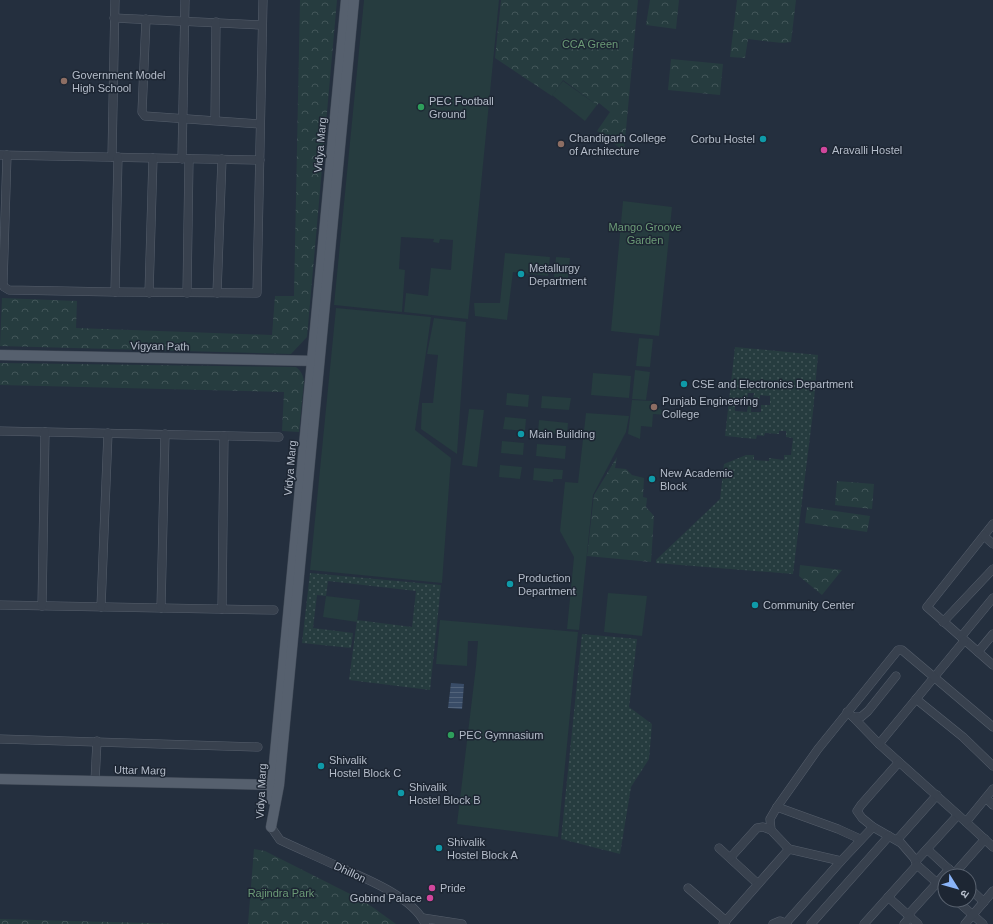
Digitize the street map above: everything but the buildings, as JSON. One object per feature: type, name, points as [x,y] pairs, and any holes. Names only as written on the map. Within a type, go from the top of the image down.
[{"type":"main road","name":"Vidya Marg","points":[[316,361],[346,0]]},
{"type":"main road","name":"Vidya Marg","points":[[271,827],[316,361],[354,0]]},
{"type":"main road","name":"Vigyan Path","points":[[0,355],[316,361]]},
{"type":"main road","name":"Uttar Marg","points":[[0,778],[276,785]]},
{"type":"street","points":[[115,0],[115,292]]},
{"type":"street","points":[[185,0],[183,118],[187,293]]},
{"type":"street","points":[[260,160],[3,155],[2,283],[4,288],[9,290],[257,293],[260,160],[262,25],[263,0]]},
{"type":"street","points":[[114,18],[262,25]]},
{"type":"street","points":[[146,19],[144,116],[260,124]]},
{"type":"street","points":[[215,120],[216,22]]},
{"type":"street","points":[[149,292],[153,158]]},
{"type":"street","points":[[217,293],[222,160]]},
{"type":"street","points":[[0,431],[279,437]]},
{"type":"street","points":[[42,606],[45,432]]},
{"type":"street","points":[[101,607],[108,433]]},
{"type":"street","points":[[160,608],[165,434]]},
{"type":"street","points":[[222,609],[224,436]]},
{"type":"street","points":[[993,524],[927,607],[993,665]]},
{"type":"street","points":[[984,536],[993,544]]},
{"type":"street","points":[[943,622],[993,569]]},
{"type":"street","points":[[879,744],[934,678],[993,598]]},
{"type":"street","points":[[0,605],[274,610]]},
{"type":"street","points":[[978,652],[993,634]]},
{"type":"street","points":[[771,830],[770,819],[777,807],[818,749],[850,715],[898,650],[902,650],[993,727]]},
{"type":"street","points":[[850,715],[861,717],[868,711],[896,676]]},
{"type":"street","points":[[916,699],[963,737],[993,766]]},
{"type":"street","points":[[850,715],[879,744],[993,847]]},
{"type":"street","points":[[0,739],[258,747]]},
{"type":"street","points":[[95,781],[97,741]]},
{"type":"street","points":[[899,762],[857,811],[862,818],[873,827],[897,840],[914,858],[916,863],[937,882]]},
{"type":"street","points":[[966,822],[993,789]]},
{"type":"street","points":[[897,840],[937,795]]},
{"type":"street","points":[[986,798],[993,805]]},
{"type":"street","points":[[777,807],[838,829],[860,839]]},
{"type":"street","points":[[864,924],[888,898],[927,849],[958,815]]},
{"type":"street","name":"Dhillon","points":[[271,827],[280,840],[372,882],[402,899],[424,921]]},
{"type":"street","points":[[730,858],[757,828],[763,827],[771,830],[789,848],[840,861]]},
{"type":"street","points":[[773,924],[780,921],[787,924],[840,861],[873,827]]},
{"type":"street","points":[[811,924],[889,836]]},
{"type":"street","points":[[958,868],[984,839]]},
{"type":"street","points":[[719,848],[758,884]]},
{"type":"street","points":[[688,888],[725,923],[789,848]]},
{"type":"street","points":[[927,849],[948,868]]},
{"type":"street","points":[[904,924],[909,916],[937,884]]},
{"type":"street","points":[[965,924],[993,891]]},
{"type":"street","points":[[977,895],[984,902]]},
{"type":"street","points":[[888,898],[918,924]]},
{"type":"street","points":[[965,908],[983,924]]},
{"type":"street","points":[[424,921],[462,924]]},
{"type":"green space","points":[[300,0],[337,0],[307,337],[291,354],[0,346],[2,298],[77,301],[76,328],[272,335],[275,296],[294,296]]},
{"type":"green space","name":"PEC Football Ground","points":[[364,0],[499,0],[468,319],[404,312],[406,293],[428,296],[431,268],[451,270],[453,240],[440,239],[439,243],[433,242],[434,239],[401,237],[399,269],[405,270],[402,312],[334,305]]},
{"type":"green space","name":"CCA Green","points":[[501,0],[638,0],[624,151],[597,131],[610,112],[599,103],[597,105],[563,80],[552,96],[495,58]]},
{"type":"green space","points":[[650,0],[679,0],[676,29],[646,25]]},
{"type":"green space","points":[[737,0],[796,0],[791,42],[782,43],[748,39],[745,58],[730,57]]},
{"type":"green space","points":[[671,59],[723,64],[720,95],[668,90]]},
{"type":"green space","points":[[563,81],[597,105],[585,121],[552,95]]},
{"type":"green space","name":"Mango Groove Garden","points":[[623,201],[672,207],[659,336],[611,331]]},
{"type":"green space","points":[[505,253],[550,257],[548,276],[513,272],[507,320],[475,316],[474,303],[500,303]]},
{"type":"green space","points":[[556,257],[570,258],[568,278],[554,277]]},
{"type":"green space","points":[[336,308],[431,317],[415,430],[451,458],[442,583],[310,570]]},
{"type":"green space","points":[[434,318],[466,322],[457,454],[421,429],[422,403],[433,403],[438,355],[427,354]]},
{"type":"green space","points":[[639,338],[653,339],[650,367],[636,366]]},
{"type":"green space","points":[[735,347],[818,355],[813,412],[793,574],[656,563],[656,560],[720,499],[724,464],[746,455],[754,455],[754,460],[769,461],[769,458],[784,460],[784,455],[791,455],[793,438],[786,437],[786,431],[779,431],[779,434],[765,433],[764,436],[757,435],[756,439],[725,436]],"holes":[[[748,393],[754,393],[753,399],[760,399],[760,395],[770,396],[770,405],[761,405],[761,412],[751,412],[751,404],[748,404],[747,412],[735,411],[735,400],[747,400]]]},
{"type":"green space","points":[[0,363],[296,367],[302,373],[304,381],[299,432],[282,431],[284,392],[0,385]]},
{"type":"green space","points":[[635,370],[650,372],[646,400],[632,399]]},
{"type":"green space","points":[[593,373],[631,376],[629,398],[591,395]]},
{"type":"green space","points":[[507,393],[529,395],[528,407],[506,405]]},
{"type":"green space","points":[[542,396],[571,398],[569,410],[541,408]]},
{"type":"green space","points":[[632,400],[653,401],[666,415],[653,414],[652,427],[641,426],[640,439],[628,434]]},
{"type":"green space","points":[[469,409],[484,410],[477,467],[462,465]]},
{"type":"green space","points":[[586,413],[629,416],[626,432],[593,495],[579,630],[567,629],[574,557],[560,531],[565,482],[578,483]]},
{"type":"green space","points":[[505,417],[526,419],[525,431],[503,429]]},
{"type":"green space","points":[[539,420],[568,423],[567,435],[538,432]]},
{"type":"green space","points":[[502,441],[524,443],[523,455],[501,453]]},
{"type":"green space","points":[[537,444],[566,446],[565,459],[536,456]]},
{"type":"green space","points":[[617,457],[615,468],[626,469],[632,475],[644,478],[643,497],[647,498],[646,507],[654,516],[651,562],[587,556],[594,495]]},
{"type":"green space","points":[[500,465],[522,467],[520,479],[499,477]]},
{"type":"green space","points":[[534,468],[563,470],[562,479],[553,479],[553,482],[533,480]]},
{"type":"green space","points":[[837,481],[874,484],[872,509],[835,505]]},
{"type":"green space","points":[[807,507],[870,516],[867,532],[805,523]]},
{"type":"green space","points":[[800,565],[842,570],[822,595],[799,576]]},
{"type":"green space","points":[[310,573],[441,585],[430,690],[349,680],[357,620],[412,627],[416,591],[328,581],[326,596],[317,595],[313,628],[353,633],[351,648],[302,643]]},
{"type":"green space","points":[[608,593],[647,596],[642,636],[604,632]]},
{"type":"green space","points":[[326,596],[360,600],[357,622],[323,617]]},
{"type":"green space","points":[[440,620],[578,632],[558,837],[457,824],[478,641],[468,641],[467,666],[436,664]]},
{"type":"green space","points":[[582,634],[637,639],[629,707],[652,724],[649,759],[631,787],[620,854],[561,839]]},
{"type":"green space","name":"Rajindra Park","points":[[254,849],[265,851],[364,901],[396,924],[248,924]]},
{"type":"green space","points":[[0,919],[184,924],[0,924]]},
{"type":"water","points":[[451,683],[464,684],[462,709],[448,708]]},
{"type":"place","name":"Government Model High School","points":[[64,81]]},
{"type":"place","name":"PEC Football Ground","points":[[421,107]]},
{"type":"place","name":"Corbu Hostel","points":[[763,139]]},
{"type":"place","name":"Chandigarh College of Architecture","points":[[561,144]]},
{"type":"place","name":"Aravalli Hostel","points":[[824,150]]},
{"type":"place","name":"Metallurgy Department","points":[[521,274]]},
{"type":"place","name":"CSE and Electronics Department","points":[[684,384]]},
{"type":"place","name":"Punjab Engineering College","points":[[654,407]]},
{"type":"place","name":"Main Building","points":[[521,434]]},
{"type":"place","name":"New Academic Block","points":[[652,479]]},
{"type":"place","name":"Production Department","points":[[510,584]]},
{"type":"place","name":"Community Center","points":[[755,605]]},
{"type":"place","name":"PEC Gymnasium","points":[[451,735]]},
{"type":"place","name":"Shivalik Hostel Block C","points":[[321,766]]},
{"type":"place","name":"Shivalik Hostel Block B","points":[[401,793]]},
{"type":"place","name":"Shivalik Hostel Block A","points":[[439,848]]},
{"type":"place","name":"Pride","points":[[432,888]]},
{"type":"place","name":"Gobind Palace","points":[[430,898]]}]
